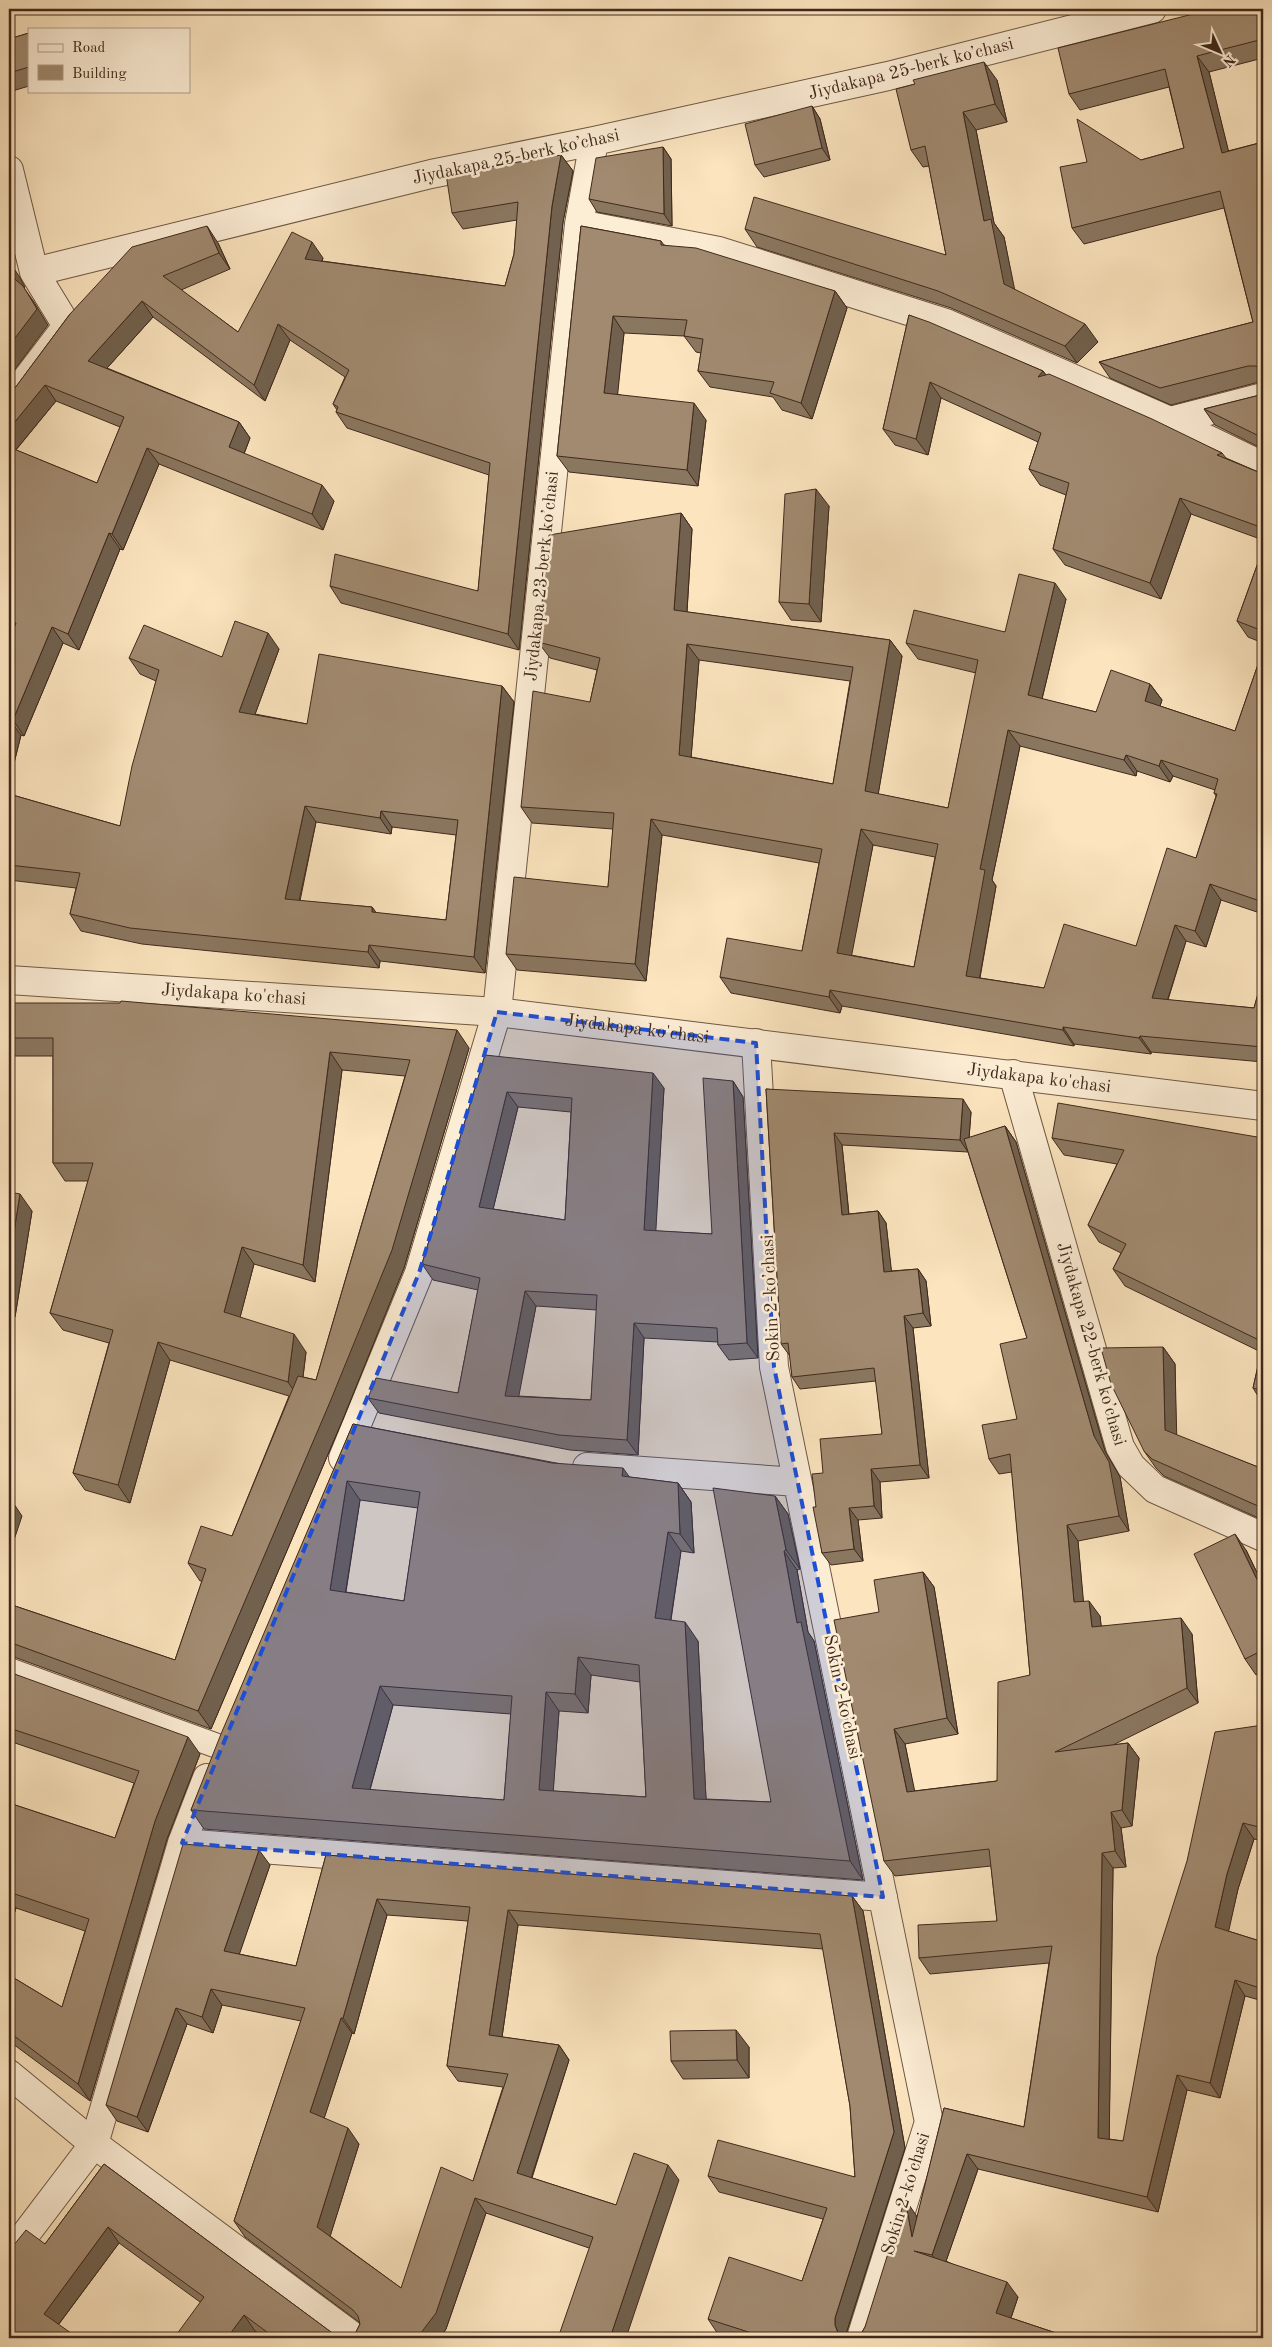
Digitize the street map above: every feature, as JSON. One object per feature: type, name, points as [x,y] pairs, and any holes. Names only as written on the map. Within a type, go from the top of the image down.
[{"type":"street","name":"Jiydakapa 25-berk koʼchasi","points":[[34,272],[431,174],[594,141],[888,76],[1152,9]]},
{"type":"street","name":"Jiydakapa 23-berk koʼchasi","points":[[334,1480],[418,1273],[497,1012],[579,224],[594,141]]},
{"type":"street","points":[[9,170],[34,272],[67,326],[9,402]]},
{"type":"street","points":[[579,224],[719,251],[946,324],[1170,421],[1263,466]]},
{"type":"street","points":[[1170,421],[1263,397]]},
{"type":"street","name":"Jiydakapa ko'chasi","points":[[9,980],[497,1012],[1263,1106]]},
{"type":"street","name":"Sokin 2-koʼchasi","points":[[756,1043],[774,1367],[929,2122],[861,2338]]},
{"type":"street","name":"Jiydakapa 22-berk koʼchasi","points":[[1013,1074],[1120,1447],[1131,1466],[1155,1489],[1263,1537]]},
{"type":"street","points":[[357,1426],[386,1431]]},
{"type":"street","points":[[559,1464],[797,1482]]},
{"type":"street","points":[[9,2256],[94,2144],[182,1843],[224,1737]]},
{"type":"street","points":[[182,1843],[883,1897]]},
{"type":"street","points":[[9,2074],[94,2144],[355,2338]]},
{"type":"lane","points":[[9,1670],[224,1737]]},
{"type":"highlighted area","points":[[497,1012],[756,1043],[774,1367],[883,1897],[182,1843],[419,1273]]},
{"type":"building","points":[[1213,9],[1263,9],[1263,39],[1197,56],[1222,153],[1263,142],[1263,370],[1256,366],[1248,366],[1160,388],[1099,362],[1253,322],[1220,191],[1072,228],[1060,167],[1087,162],[1077,119],[1141,160],[1184,148],[1165,69],[1069,94],[1058,48]]},
{"type":"building","points":[[28,33],[28,67],[9,73],[9,39]]},
{"type":"building","points":[[984,62],[995,104],[963,112],[984,221],[991,219],[1004,284],[1085,324],[1065,346],[938,291],[745,229],[754,197],[946,255],[925,146],[911,150],[896,89],[915,84],[913,80]]},
{"type":"building","points":[[812,106],[822,148],[755,165],[745,124]]},
{"type":"building","points":[[663,147],[664,214],[589,199],[596,158]]},
{"type":"building","points":[[561,155],[552,206],[508,634],[330,586],[335,554],[478,591],[490,463],[336,412],[338,407],[333,404],[349,370],[278,324],[254,385],[142,301],[88,361],[239,422],[229,447],[322,485],[312,514],[147,448],[112,534],[109,533],[68,634],[52,627],[13,720],[9,719],[9,642],[16,623],[9,620],[9,447],[97,483],[124,417],[45,385],[9,429],[9,396],[70,314],[132,247],[207,226],[219,253],[163,276],[238,332],[292,232],[312,242],[305,259],[505,286],[514,254],[518,202],[452,213],[446,174]]},
{"type":"building","points":[[581,226],[661,241],[661,245],[696,248],[835,291],[801,403],[770,393],[774,382],[698,371],[703,339],[684,336],[687,320],[613,316],[604,393],[694,403],[687,470],[557,456]]},
{"type":"building","points":[[9,262],[14,271],[10,275],[23,286],[37,309],[9,346]]},
{"type":"building","points":[[909,315],[1043,371],[1038,377],[1049,374],[1152,419],[1222,453],[1217,455],[1263,474],[1263,528],[1180,498],[1150,583],[1053,549],[1069,483],[1029,469],[1041,433],[930,382],[916,439],[883,429]]},
{"type":"building","points":[[1263,391],[1263,440],[1259,436],[1204,409],[1256,396]]},
{"type":"building","points":[[816,489],[809,604],[779,602],[785,494]]},
{"type":"building","points":[[681,513],[674,610],[890,640],[865,791],[948,808],[978,660],[906,643],[914,610],[1005,632],[1019,574],[1055,583],[1028,695],[1096,712],[1111,670],[1150,684],[1145,701],[1235,731],[1263,650],[1263,902],[1210,884],[1195,931],[1175,925],[1152,998],[1254,1008],[1263,976],[1263,1047],[1140,1036],[1139,1038],[1063,1027],[1063,1030],[830,990],[829,997],[720,977],[727,938],[802,951],[822,849],[651,819],[635,964],[506,954],[514,877],[608,887],[614,813],[521,807],[533,691],[590,702],[600,658],[538,642],[549,535]],"holes":[[[687,644],[853,667],[833,784],[679,755]],[[1008,730],[1124,760],[1126,755],[1159,766],[1161,760],[1218,779],[1214,793],[1217,794],[1196,858],[1167,848],[1136,946],[1064,924],[1044,988],[966,976],[985,870],[980,869]],[[861,829],[938,844],[914,967],[837,953]]]},
{"type":"building","points":[[1263,549],[1263,631],[1237,621]]},
{"type":"building","points":[[235,621],[268,633],[239,712],[307,724],[319,654],[502,686],[474,957],[369,945],[368,952],[130,928],[70,914],[80,873],[9,865],[9,794],[120,826],[132,766],[159,670],[129,658],[144,625],[222,657]],"holes":[[[305,806],[380,818],[381,811],[458,820],[446,920],[372,912],[372,907],[285,899]]]},
{"type":"building","points":[[121,1001],[457,1030],[392,1250],[330,1402],[198,1711],[9,1642],[9,1604],[175,1660],[206,1569],[188,1563],[201,1526],[232,1536],[298,1376],[316,1380],[410,1060],[330,1052],[303,1265],[242,1247],[224,1312],[294,1334],[288,1382],[158,1342],[118,1485],[73,1473],[113,1330],[50,1313],[93,1163],[53,1163],[53,1038],[9,1038],[9,1003],[120,1003]]},
{"type":"building","points":[[485,1055],[653,1073],[644,1230],[712,1234],[703,1078],[733,1081],[747,1343],[718,1345],[717,1328],[634,1323],[627,1440],[559,1435],[368,1398],[376,1378],[458,1393],[480,1278],[422,1264]],"holes":[[[507,1092],[572,1098],[565,1220],[479,1207]],[[525,1291],[597,1295],[591,1400],[505,1396]]]},
{"type":"building","points":[[766,1089],[963,1099],[960,1140],[834,1133],[842,1215],[878,1211],[884,1272],[918,1269],[923,1313],[904,1316],[920,1465],[871,1469],[874,1506],[849,1508],[854,1549],[822,1553],[813,1507],[816,1507],[812,1474],[823,1473],[820,1439],[882,1434],[874,1368],[792,1377],[788,1343],[781,1344]]},
{"type":"building","points":[[1058,1103],[1263,1138],[1263,1342],[1113,1269],[1126,1244],[1088,1225],[1124,1150],[1052,1138]]},
{"type":"building","points":[[1005,1126],[1094,1436],[1109,1462],[1119,1516],[1067,1525],[1074,1602],[1089,1601],[1092,1627],[1181,1618],[1187,1688],[1055,1752],[1128,1743],[1122,1810],[1111,1812],[1115,1851],[1102,1853],[1098,2138],[1123,2141],[1157,1956],[1187,1861],[1215,1732],[1263,1725],[1263,1828],[1243,1823],[1227,1874],[1215,1927],[1263,1942],[1263,1989],[1235,1980],[1210,2083],[1177,2075],[1147,2197],[967,2154],[932,2255],[914,2251],[1007,2282],[996,2313],[1071,2338],[949,2338],[939,2335],[938,2338],[853,2338],[861,2334],[865,2327],[905,2199],[912,2237],[944,2108],[1024,2127],[1052,1946],[919,1958],[918,1925],[997,1921],[989,1849],[884,1861],[834,1620],[879,1612],[874,1580],[923,1572],[947,1718],[894,1729],[907,1792],[997,1781],[998,1682],[1030,1675],[1010,1454],[989,1459],[982,1425],[1017,1419],[1000,1344],[1027,1338],[964,1139]]},
{"type":"building","points":[[9,1192],[20,1194],[9,1263]]},
{"type":"building","points":[[1263,1345],[1263,1391],[1253,1388]]},
{"type":"building","points":[[1163,1347],[1165,1430],[1258,1467],[1263,1446],[1263,1507],[1152,1459],[1144,1451],[1111,1384],[1101,1348]]},
{"type":"building","points":[[353,1424],[552,1463],[623,1468],[622,1476],[678,1483],[680,1534],[668,1532],[655,1618],[685,1622],[694,1799],[771,1802],[713,1488],[775,1496],[786,1550],[784,1551],[797,1623],[801,1622],[850,1861],[191,1810],[221,1734]],"holes":[[[347,1481],[420,1492],[404,1601],[330,1590]],[[578,1657],[639,1665],[646,1797],[539,1790],[546,1692],[575,1694]],[[380,1686],[512,1696],[504,1800],[352,1788]]]},
{"type":"building","points":[[1235,1534],[1263,1592],[1263,1650],[1245,1659],[1194,1554]]},
{"type":"building","points":[[9,1672],[188,1737],[155,1821],[78,2084],[9,2032],[9,1975],[62,2007],[89,1919],[9,1892],[9,1803],[115,1838],[139,1771],[9,1728]]},
{"type":"building","points":[[183,1844],[259,1850],[224,1951],[296,1966],[326,1855],[852,1896],[894,2132],[835,2318],[838,2333],[845,2337],[853,2338],[767,2338],[708,2319],[729,2257],[802,2281],[827,2208],[708,2176],[718,2140],[855,2177],[850,2106],[820,1934],[508,1910],[489,2035],[559,2045],[517,2173],[616,2205],[634,2153],[668,2165],[610,2338],[558,2338],[593,2237],[475,2198],[436,2313],[417,2338],[343,2338],[351,2337],[360,2324],[358,2316],[353,2310],[234,2221],[305,2008],[211,1989],[202,2017],[176,2008],[137,2117],[106,2105]],"holes":[[[377,1899],[470,1907],[447,2066],[508,2074],[473,2181],[441,2167],[401,2288],[317,2227],[348,2128],[310,2112],[341,2018],[343,2018]]]},
{"type":"building","points":[[736,2030],[737,2060],[671,2061],[670,2031]]},
{"type":"building","points":[[104,2164],[335,2335],[343,2338],[275,2338],[244,2315],[227,2338],[174,2338],[204,2297],[108,2227],[44,2314],[78,2338],[9,2338],[9,2251],[26,2230],[45,2244]]},
{"type":"building","points":[[1263,2316],[1263,2338],[1256,2338]]}]
